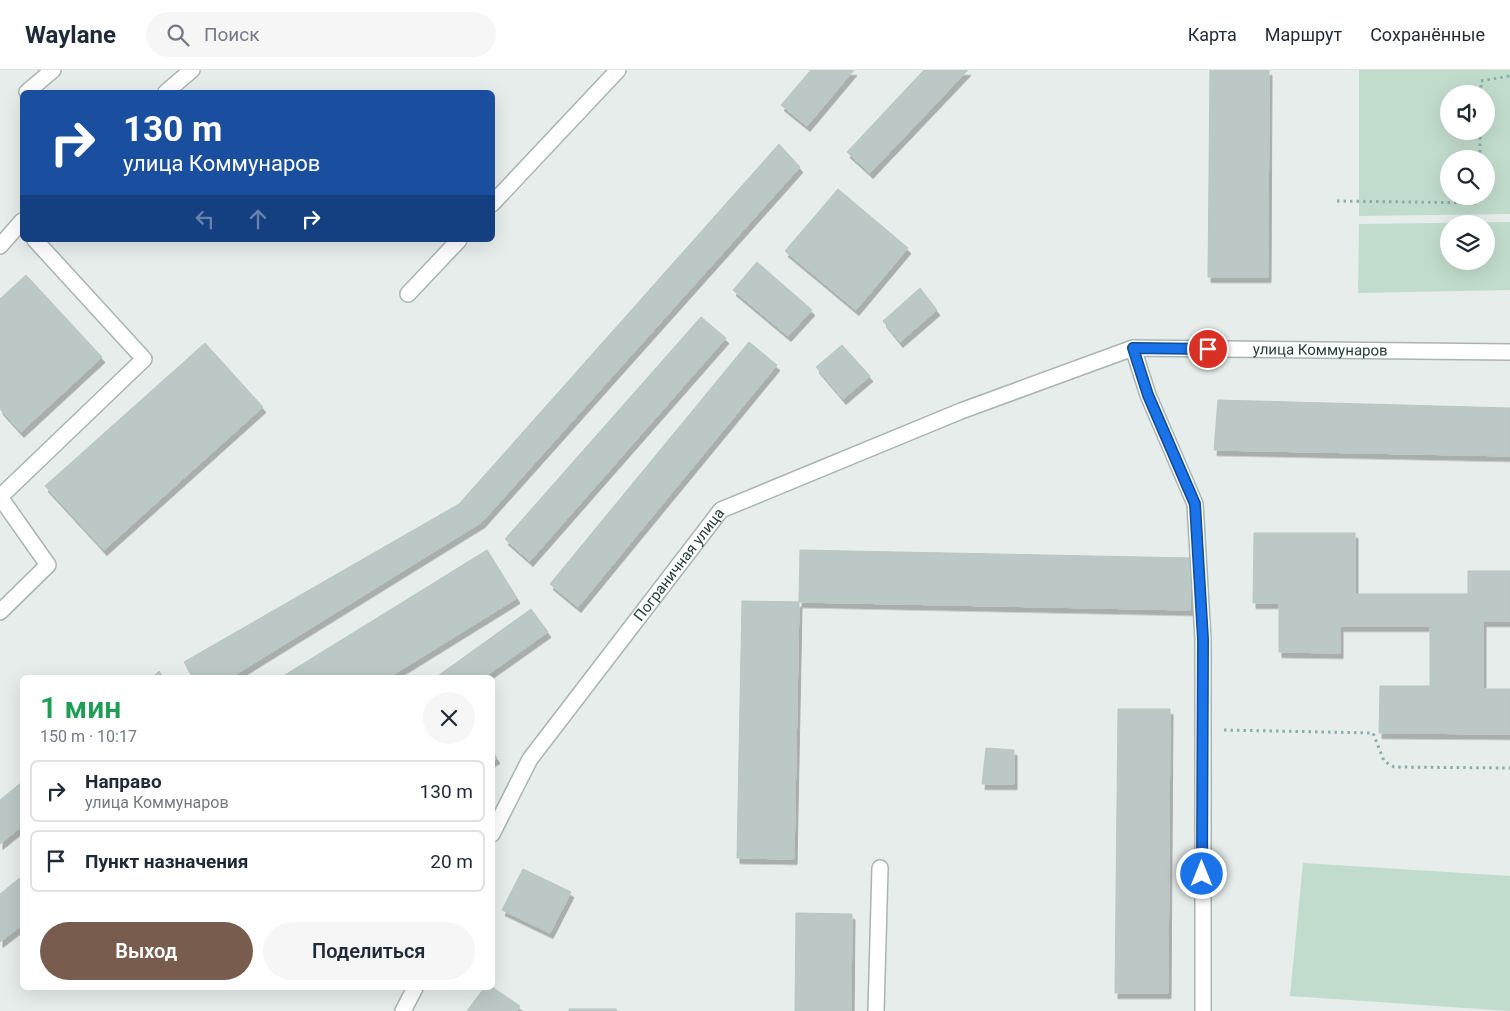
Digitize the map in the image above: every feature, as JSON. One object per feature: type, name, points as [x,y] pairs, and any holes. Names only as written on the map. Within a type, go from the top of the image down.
[{"type":"street","points":[[29,90],[53,70]]},
{"type":"street","points":[[168,90],[192,70]]},
{"type":"street","points":[[495,201],[618,70]]},
{"type":"street","points":[[0,246],[20,226]]},
{"type":"street","points":[[0,612],[48,566],[0,497],[144,359],[36,242]]},
{"type":"street","points":[[408,294],[457,242]]},
{"type":"street","points":[[1133,348],[1148,395],[1195,504],[1203,639],[1203,1011]]},
{"type":"street","name":"улица Коммунаров","points":[[961,411],[1133,348],[1510,352]]},
{"type":"street","name":"Пограничная улица","points":[[495,828],[530,759],[721,510],[961,411]]},
{"type":"street","points":[[876,1011],[880,868]]},
{"type":"street","points":[[403,1011],[414,990]]},
{"type":"path","points":[[1481,85],[1481,81],[1510,76]]},
{"type":"path","points":[[1337,201],[1440,202]]},
{"type":"path","points":[[1203,732],[1226,730],[1373,734],[1384,761],[1394,767],[1510,768]]},
{"type":"green space","points":[[1359,70],[1510,70],[1510,214],[1359,216]]},
{"type":"green space","points":[[1495,222],[1510,222],[1510,290],[1358,293],[1359,224],[1440,223],[1440,270],[1495,270]]},
{"type":"green space","points":[[1303,863],[1510,876],[1510,1011],[1290,996]]},
{"type":"building","points":[[811,70],[854,70],[807,126],[781,105]]},
{"type":"building","points":[[924,70],[968,70],[870,173],[847,152]]},
{"type":"building","points":[[1210,70],[1269,70],[1268,277],[1208,277]]},
{"type":"building","points":[[779,144],[800,167],[482,522],[235,675],[191,675],[184,662],[459,504]]},
{"type":"building","points":[[838,189],[908,248],[856,310],[785,251]]},
{"type":"building","points":[[757,262],[812,310],[788,336],[733,290]]},
{"type":"building","points":[[26,275],[102,357],[21,432],[0,409],[0,299]]},
{"type":"building","points":[[920,288],[937,310],[900,342],[883,321]]},
{"type":"building","points":[[701,317],[726,338],[530,561],[505,539]]},
{"type":"building","points":[[749,342],[777,365],[578,607],[550,584]]},
{"type":"building","points":[[205,343],[263,407],[104,550],[45,486]]},
{"type":"building","points":[[842,345],[870,376],[843,399],[816,367]]},
{"type":"building","points":[[1218,400],[1510,408],[1510,456],[1214,450]]},
{"type":"building","points":[[1254,533],[1355,533],[1355,594],[1468,594],[1468,571],[1510,571],[1510,621],[1483,621],[1483,689],[1510,689],[1510,734],[1379,733],[1380,686],[1430,686],[1430,626],[1340,626],[1340,653],[1279,652],[1279,603],[1253,603]]},
{"type":"building","points":[[487,550],[517,598],[393,675],[285,675]]},
{"type":"building","points":[[800,550],[1191,558],[1190,610],[799,602]]},
{"type":"building","points":[[742,601],[799,602],[794,859],[737,858]]},
{"type":"building","points":[[531,609],[548,632],[487,675],[439,675]]},
{"type":"building","points":[[1118,709],[1170,709],[1168,993],[1115,993]]},
{"type":"building","points":[[986,748],[1014,750],[1014,784],[982,784]]},
{"type":"building","points":[[20,784],[20,828],[0,844],[0,800]]},
{"type":"building","points":[[523,869],[571,892],[550,933],[502,910]]},
{"type":"building","points":[[20,878],[20,927],[0,942],[0,894]]},
{"type":"building","points":[[796,913],[852,914],[851,1011],[795,1011]]},
{"type":"building","points":[[495,989],[520,1006],[517,1011],[467,1011],[483,990]]},
{"type":"building","points":[[569,1009],[616,1009],[617,1011],[569,1011]]},
{"type":"route","points":[[1202,874],[1203,639],[1195,504],[1148,395],[1133,348],[1208,349]]}]
